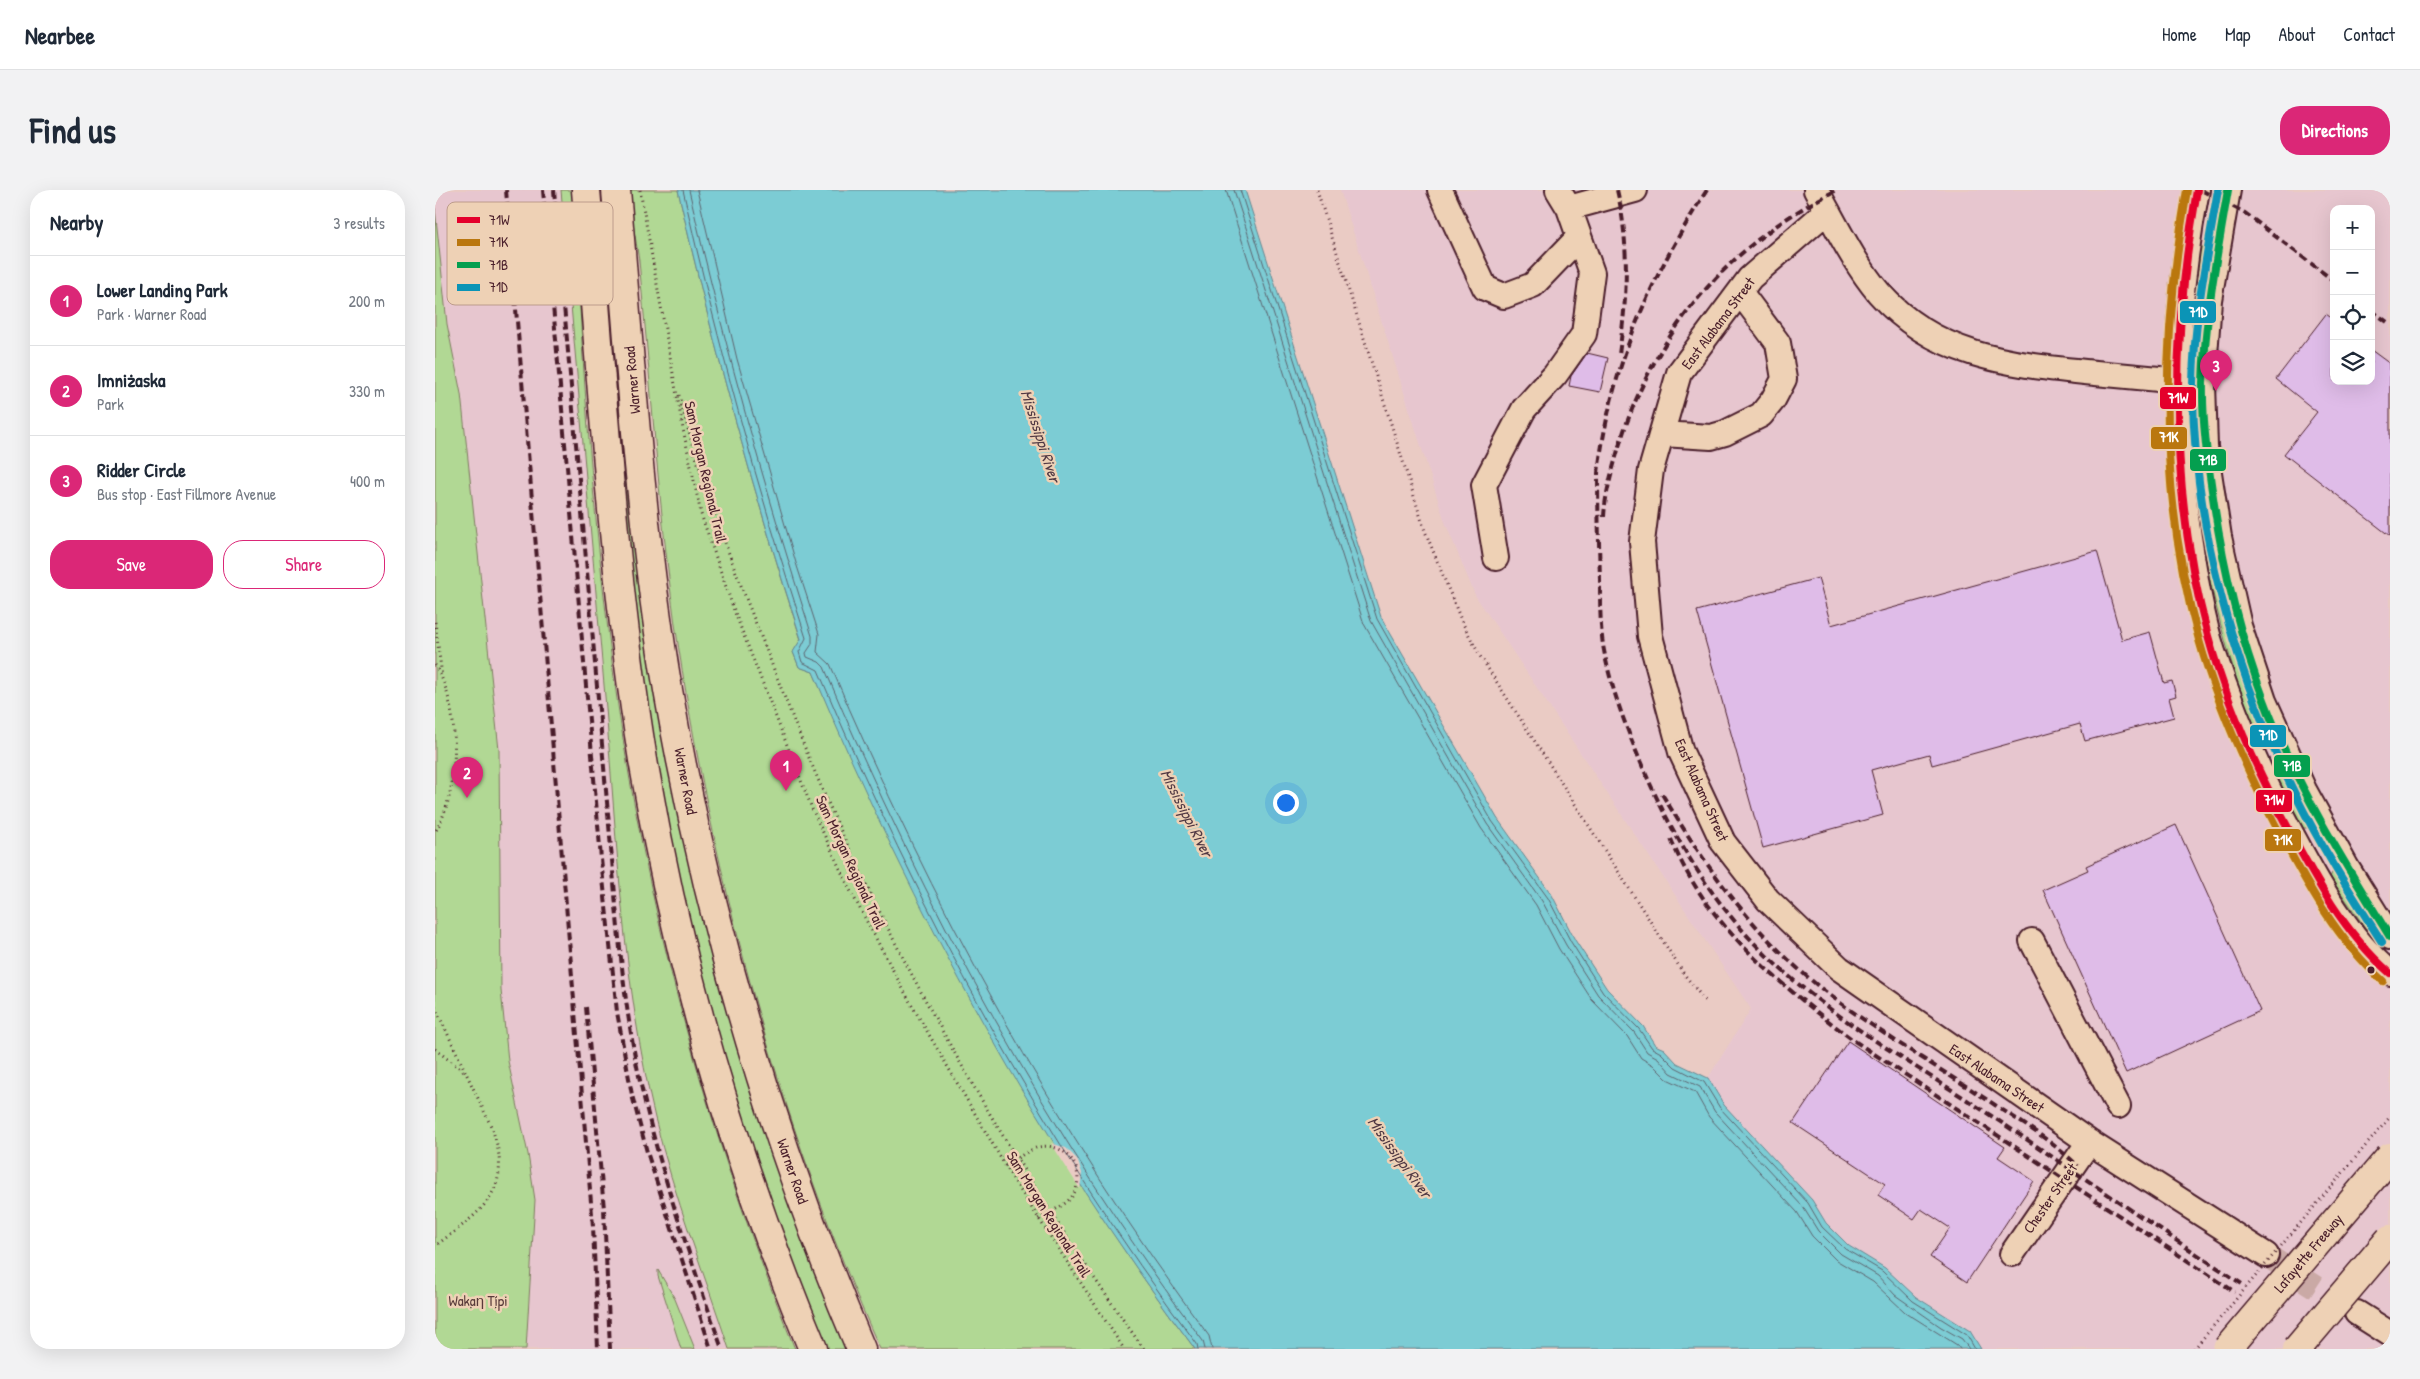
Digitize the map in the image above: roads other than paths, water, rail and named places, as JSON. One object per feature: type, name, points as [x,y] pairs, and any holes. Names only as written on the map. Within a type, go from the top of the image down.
[{"type":"highway","name":"Warner Road","points":[[616,190],[647,540],[668,690],[695,826],[729,968],[764,1087],[812,1226],[861,1349]]},
{"type":"highway","name":"Warner Road","points":[[596,305],[622,607],[638,729],[657,834],[684,957],[721,1094],[757,1204],[813,1349]]},
{"type":"highway","name":"Lafayette Freeway","points":[[2227,1349],[2390,1157]]},
{"type":"highway","points":[[2297,1349],[2390,1239]]},
{"type":"street","points":[[1440,190],[1485,288],[1504,296],[1533,285],[1579,237]]},
{"type":"street","points":[[1496,558],[1484,485],[1524,409],[1555,375],[1584,334],[1592,274],[1563,199],[1635,190]]},
{"type":"street","points":[[1816,190],[1850,252],[1880,294],[1908,320],[1939,340],[1967,352],[1996,361],[2203,383]]},
{"type":"street","points":[[2197,190],[2183,271],[2176,381],[2182,493],[2193,564],[2213,650],[2241,728],[2267,789],[2296,843],[2349,927],[2380,965],[2390,973]]},
{"type":"street","points":[[2228,190],[2209,300],[2203,383],[2205,447],[2219,537],[2239,626],[2263,701],[2304,790],[2347,868],[2390,937]]},
{"type":"street","name":"East Alabama Street","points":[[1827,211],[1750,278],[1679,373],[1651,470],[1642,542],[1649,636],[1681,752],[1723,842],[1768,900],[1839,968],[2089,1142],[2267,1255]]},
{"type":"street","points":[[1662,434],[1711,437],[1725,433],[1761,415],[1773,400],[1784,380],[1778,343],[1740,292]]},
{"type":"street","points":[[2032,941],[2118,1106]]},
{"type":"street","name":"Chester Street","points":[[2012,1254],[2089,1142]]},
{"type":"street","points":[[2357,1313],[2390,1334]]},
{"type":"water","name":"Mississippi River","points":[[678,190],[1245,190],[1381,617],[1497,818],[1552,895],[1575,940],[1607,989],[1643,1026],[1655,1045],[1664,1049],[1677,1063],[1708,1078],[1724,1105],[1812,1200],[1826,1223],[1849,1246],[1885,1268],[1916,1297],[1970,1331],[1981,1349],[1195,1349],[1138,1270],[1084,1190],[1032,1107],[937,937],[893,849],[813,672],[799,667],[793,652],[801,639],[766,528],[734,416]]},
{"type":"tunnel","points":[[2266,1255],[2353,1311]]},
{"type":"railway","points":[[506,190],[507,202]]},
{"type":"railway","points":[[543,190],[544,202]]},
{"type":"railway","points":[[554,190],[555,202]]},
{"type":"railway","points":[[1617,190],[1624,231],[1626,272],[1619,354]]},
{"type":"railway","points":[[1707,190],[1667,257],[1636,325],[1612,396],[1598,473],[1600,612],[1603,645],[1612,684],[1647,778],[1695,868],[1714,895],[1758,947],[1806,991],[1855,1027],[2242,1284]]},
{"type":"railway","points":[[1604,517],[1611,475],[1632,408],[1651,369],[1673,331],[1699,297],[1729,265],[1762,237],[1798,211],[1837,190]]},
{"type":"railway","points":[[2201,190],[2245,213],[2330,278]]},
{"type":"railway","points":[[516,305],[593,1226],[598,1349]]},
{"type":"railway","points":[[553,305],[601,859],[617,1012],[632,1095],[647,1152],[711,1349]]},
{"type":"railway","points":[[564,305],[616,906],[628,1013],[639,1076],[656,1145],[687,1248],[722,1349]]},
{"type":"railway","points":[[2375,313],[2390,324]]},
{"type":"railway","points":[[1662,794],[1696,848],[1733,899],[1753,923],[1797,968],[1864,1020],[2027,1126],[2059,1149],[2078,1166]]},
{"type":"railway","points":[[1671,839],[1686,870],[1704,899],[1725,926],[1748,952],[1799,998],[1853,1040],[2235,1292]]},
{"type":"railway","points":[[586,1007],[604,1209],[610,1349]]},
{"type":"place","name":"Ridder Circle","points":[[2216,391]]},
{"type":"place","name":"Lower Landing Park","points":[[786,791]]},
{"type":"place","name":"Imniżaska","points":[[467,798]]},
{"type":"park label","name":"Waḳaƞ Ṭípi","points":[[478,1300]]}]
